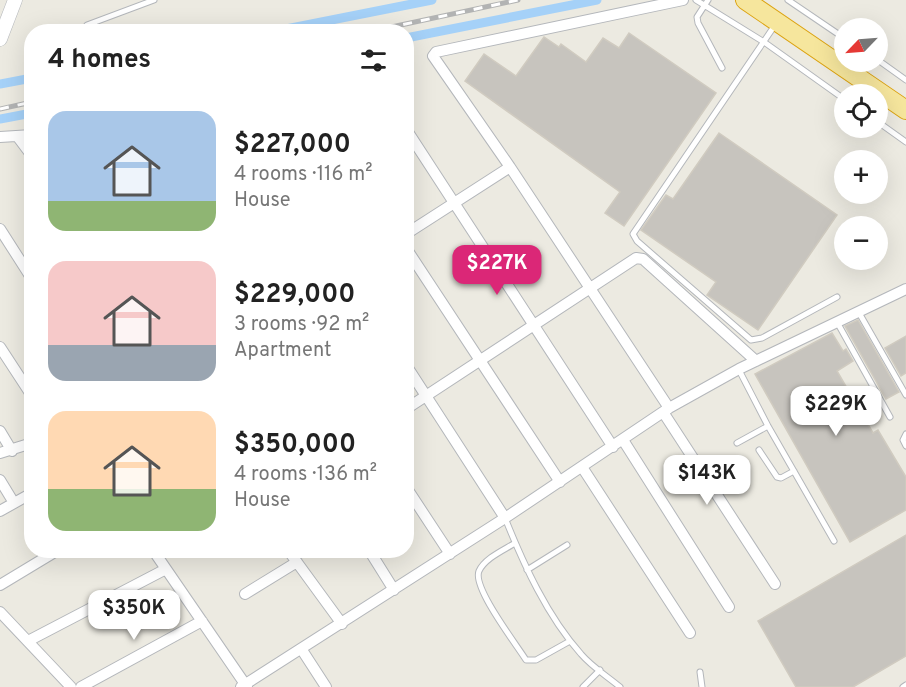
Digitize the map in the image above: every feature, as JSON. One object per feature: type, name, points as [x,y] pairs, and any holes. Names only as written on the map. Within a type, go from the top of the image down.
[{"type":"highway","points":[[746,0],[906,110]]},
{"type":"street","points":[[0,39],[15,0]]},
{"type":"street","points":[[683,0],[436,52],[433,56],[434,61],[510,167],[590,286],[775,584]]},
{"type":"street","points":[[17,136],[24,145]]},
{"type":"street","points":[[0,137],[24,136]]},
{"type":"street","points":[[414,142],[613,447]]},
{"type":"street","points":[[414,229],[510,167]]},
{"type":"street","points":[[0,229],[24,266]]},
{"type":"street","points":[[414,404],[590,286],[640,258],[756,361]]},
{"type":"street","points":[[414,260],[560,482]]},
{"type":"street","points":[[158,558],[244,686],[450,554],[666,410],[739,369],[906,289]]},
{"type":"street","points":[[0,347],[24,384]]},
{"type":"street","points":[[414,377],[505,518]]},
{"type":"street","points":[[0,431],[12,451]]},
{"type":"street","points":[[623,440],[729,607]]},
{"type":"street","points":[[0,453],[24,446]]},
{"type":"street","points":[[582,467],[690,633]]},
{"type":"street","points":[[0,480],[14,503]]},
{"type":"street","points":[[0,511],[24,497]]},
{"type":"street","points":[[414,499],[450,554]]},
{"type":"street","points":[[0,585],[45,558]]},
{"type":"street","points":[[294,558],[342,624]]},
{"type":"street","points":[[374,558],[394,590]]},
{"type":"street","points":[[245,594],[297,562]]},
{"type":"street","points":[[28,641],[166,569]]},
{"type":"street","points":[[0,612],[71,687]]},
{"type":"street","points":[[81,687],[202,621]]},
{"type":"street","points":[[302,650],[326,687]]},
{"type":"lane","points":[[90,24],[154,0]]},
{"type":"lane","points":[[696,0],[706,2],[834,92]]},
{"type":"lane","points":[[788,0],[834,31]]},
{"type":"lane","points":[[706,2],[697,17],[698,23],[722,68]]},
{"type":"lane","points":[[778,20],[633,234],[637,241],[751,340],[762,338],[837,297]]},
{"type":"lane","points":[[888,67],[906,80]]},
{"type":"lane","points":[[888,129],[906,142]]},
{"type":"lane","points":[[858,311],[906,395]]},
{"type":"lane","points":[[837,322],[890,417]]},
{"type":"lane","points":[[739,369],[768,426],[834,541]]},
{"type":"lane","points":[[737,443],[768,426]]},
{"type":"lane","points":[[906,434],[903,440],[906,446]]},
{"type":"lane","points":[[759,450],[777,477],[794,471]]},
{"type":"lane","points":[[505,518],[527,570],[570,641],[620,687]]},
{"type":"lane","points":[[515,543],[487,561],[479,571],[477,579],[483,593],[526,660],[536,660],[570,641]]},
{"type":"lane","points":[[527,570],[567,545]]},
{"type":"lane","points":[[583,687],[600,670]]},
{"type":"lane","points":[[700,672],[702,687]]},
{"type":"building","points":[[629,33],[716,93],[624,226],[605,213],[620,192],[465,81],[484,54],[516,76],[544,37],[559,47],[561,44],[586,62],[603,38],[619,48]]},
{"type":"building","points":[[719,133],[837,215],[834,216],[834,219],[758,330],[707,295],[716,282],[641,230],[666,195],[673,199]]},
{"type":"building","points":[[858,320],[899,392],[886,399],[845,326]]},
{"type":"building","points":[[832,333],[843,351],[846,349],[853,361],[837,371],[873,433],[878,430],[906,477],[906,510],[850,542],[755,374]]},
{"type":"building","points":[[906,336],[906,373],[901,376],[885,348]]},
{"type":"building","points":[[906,535],[906,656],[853,687],[796,687],[758,621]]},
{"type":"waterway","points":[[311,24],[432,0]]},
{"type":"waterway","points":[[414,36],[597,0]]},
{"type":"waterway","points":[[0,84],[24,80]]},
{"type":"waterway","points":[[0,119],[24,114]]},
{"type":"railway","points":[[406,24],[518,0]]},
{"type":"railway","points":[[0,109],[24,104]]}]
